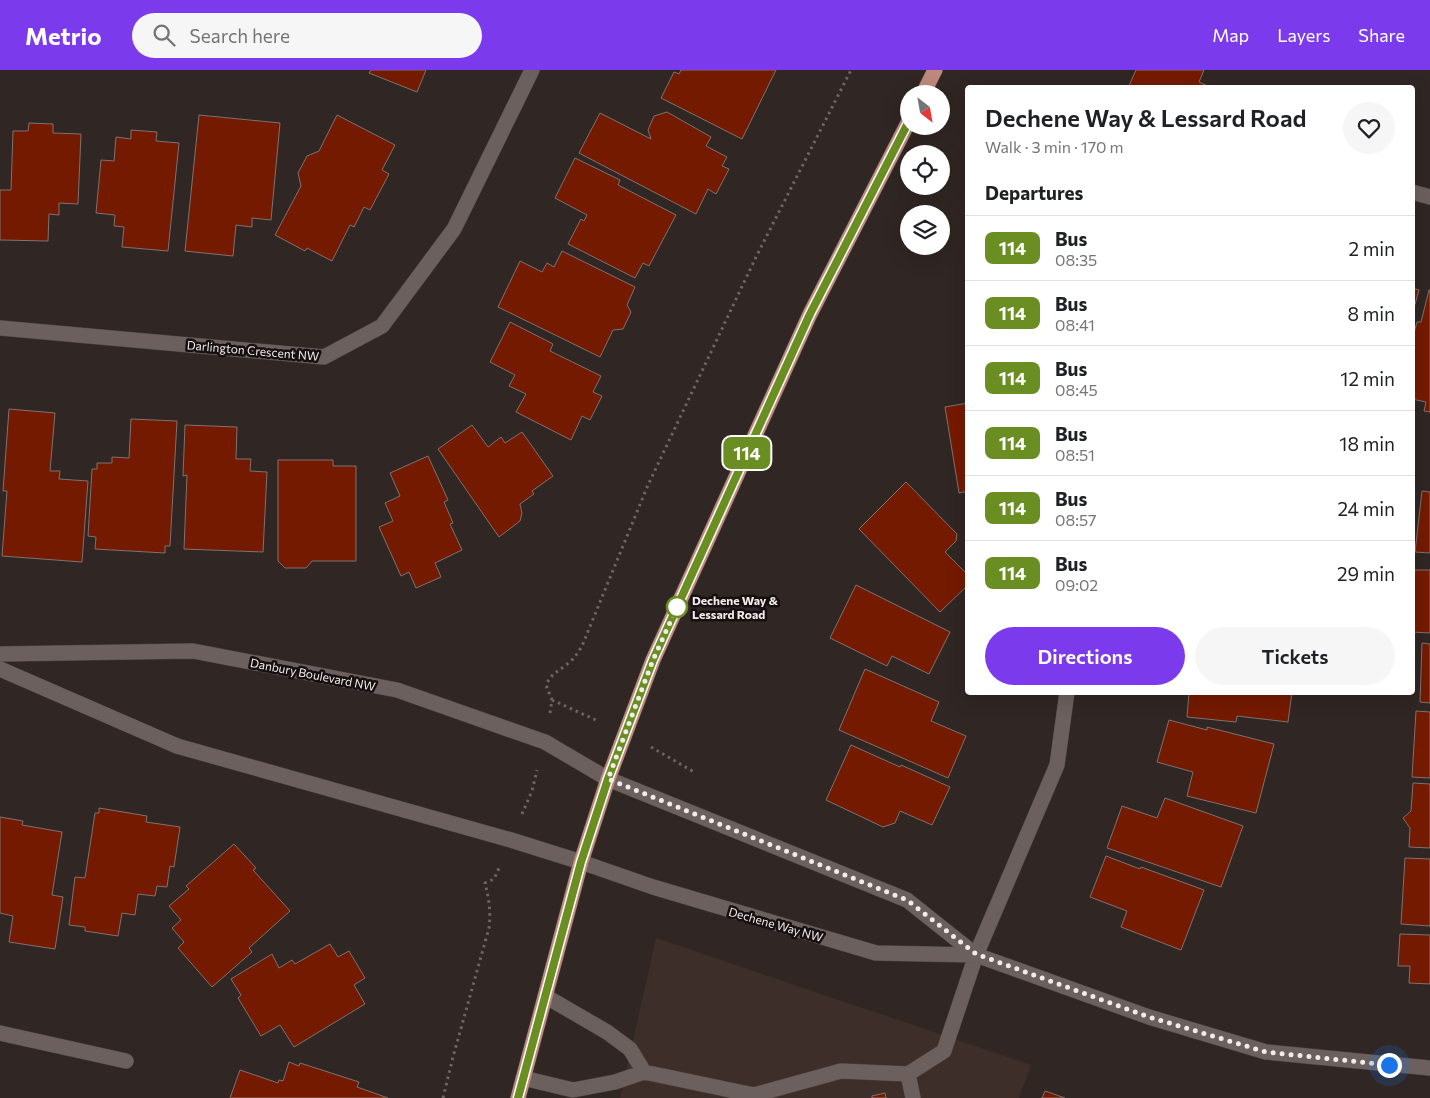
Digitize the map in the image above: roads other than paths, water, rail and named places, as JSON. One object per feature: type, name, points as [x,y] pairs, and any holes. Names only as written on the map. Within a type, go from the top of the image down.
[{"type":"main road","points":[[928,85],[935,70]]},
{"type":"main road","points":[[518,1098],[581,862],[608,779],[653,660],[810,314],[902,135]]},
{"type":"street","name":"Darlington Crescent NW","points":[[0,328],[324,357],[382,326],[454,229],[532,70]]},
{"type":"street","points":[[1415,193],[1430,197]]},
{"type":"street","name":"Danbury Boulevard NW","points":[[0,654],[193,652],[397,690],[545,742],[608,779]]},
{"type":"street","points":[[0,669],[177,746],[511,840],[581,862]]},
{"type":"street","points":[[523,1078],[573,1090],[615,1082],[644,1072],[754,1095],[841,1071],[908,1074],[944,1051],[976,954],[1058,766],[1067,695]]},
{"type":"street","name":"Dechene Way NW","points":[[608,779],[907,900],[976,954],[1149,1017],[1266,1052],[1430,1068]]},
{"type":"street","name":"Dechene Way NW","points":[[581,862],[653,887],[876,953],[976,954]]},
{"type":"street","points":[[545,996],[607,1032],[630,1049],[644,1072]]},
{"type":"street","points":[[0,1033],[126,1061]]},
{"type":"street","points":[[908,1074],[913,1098]]},
{"type":"place","name":"Dechene Way & Lessard Road","points":[[677,607]]}]
